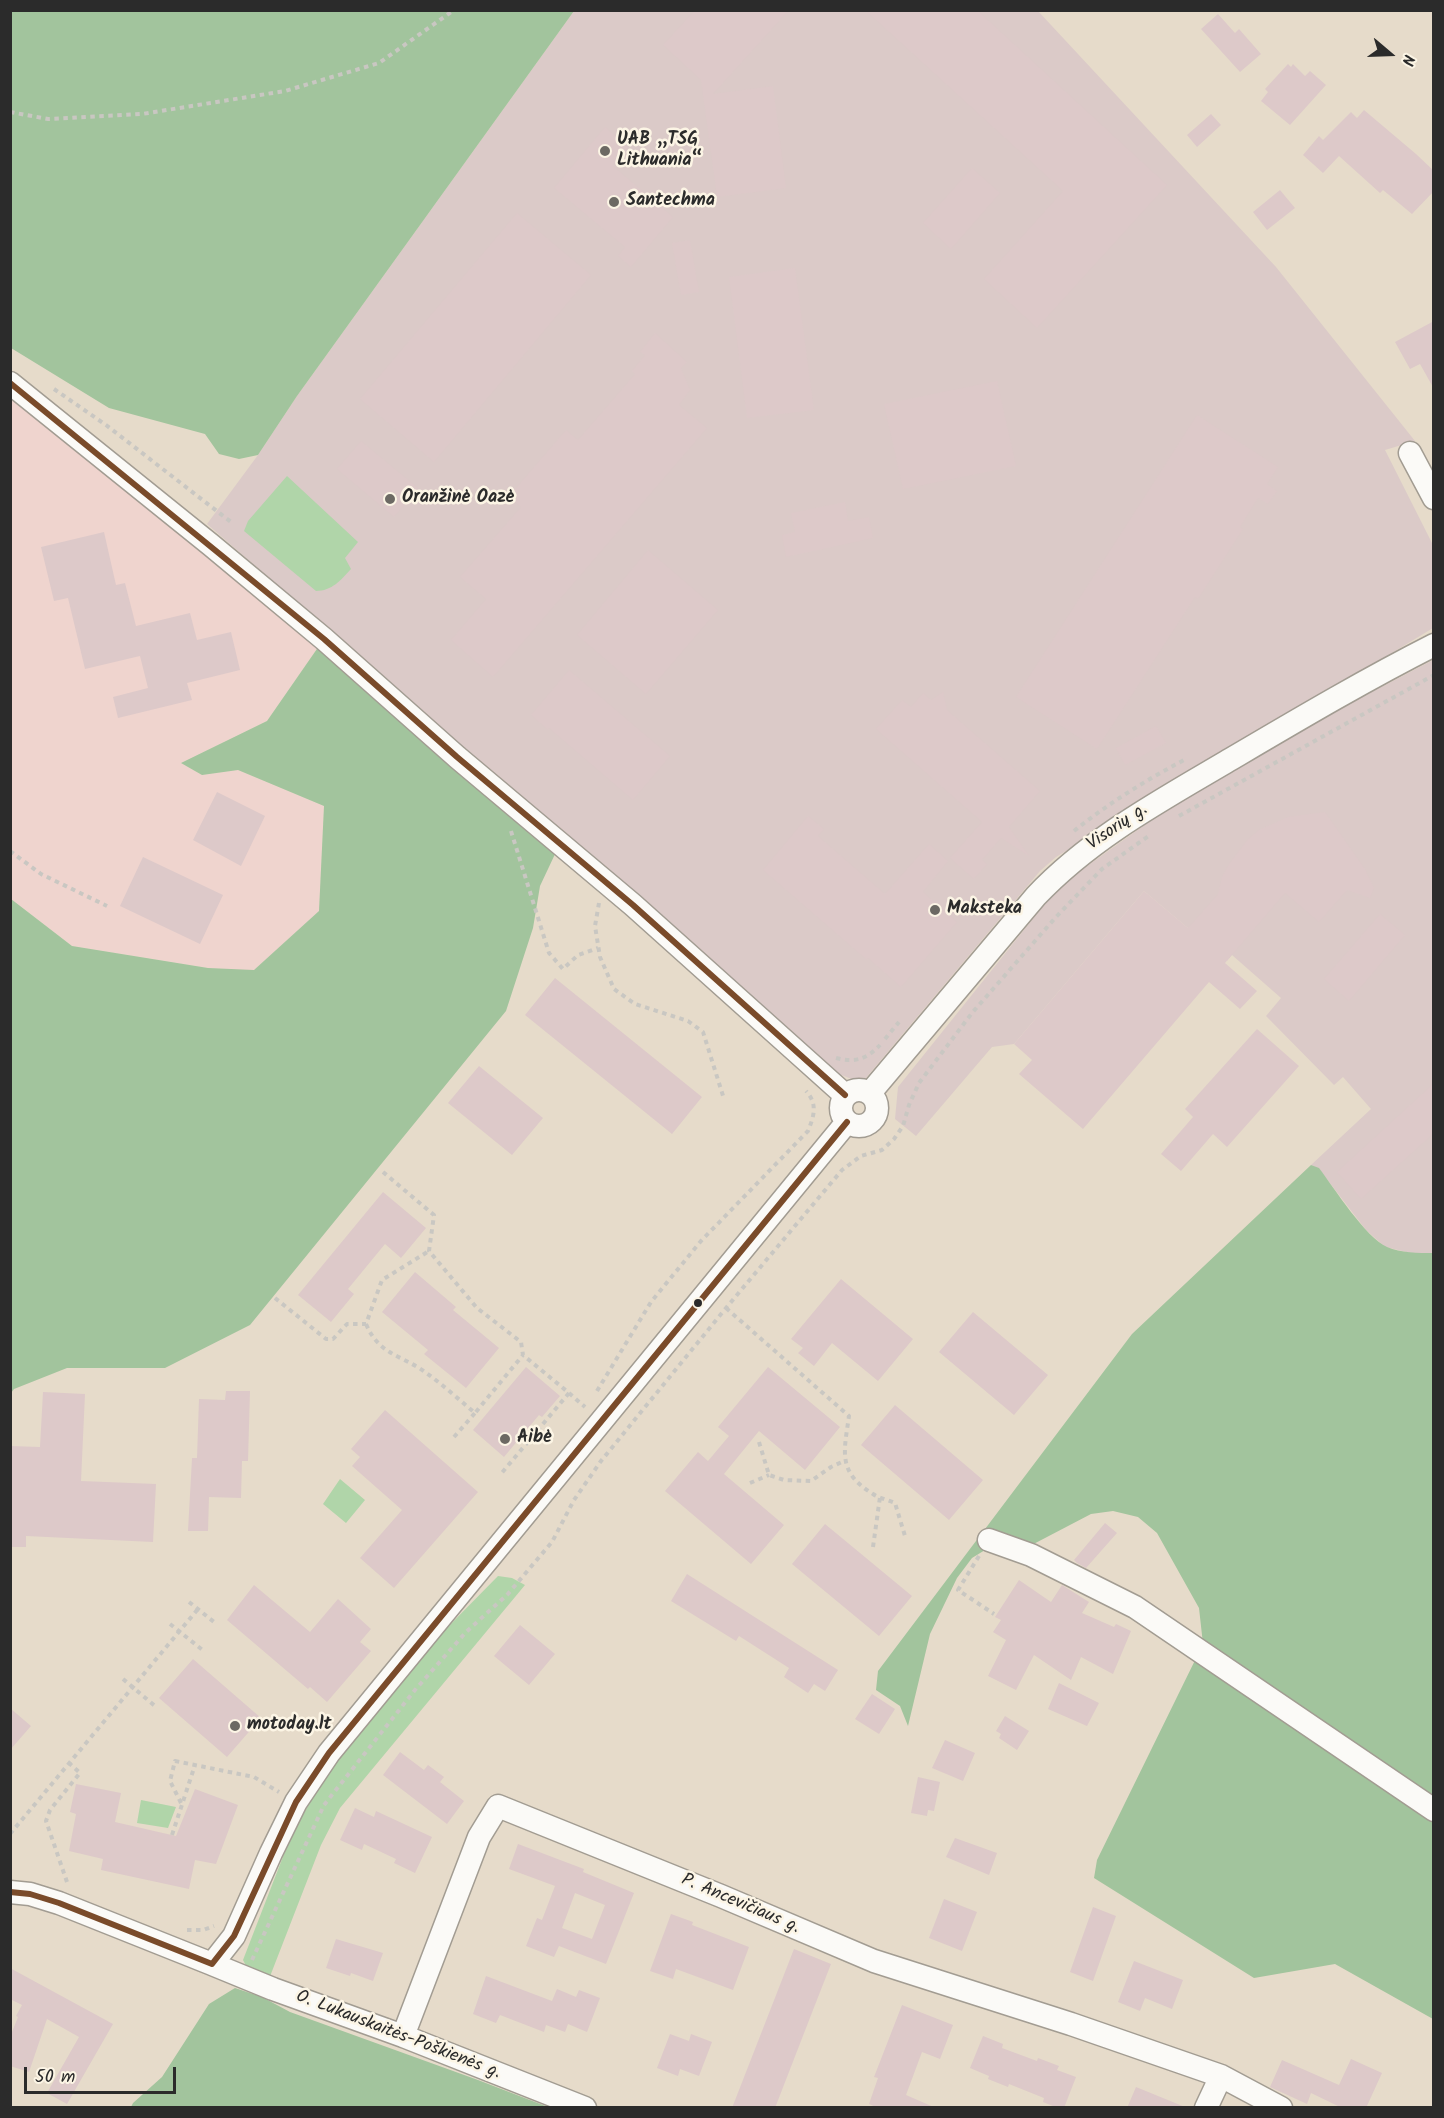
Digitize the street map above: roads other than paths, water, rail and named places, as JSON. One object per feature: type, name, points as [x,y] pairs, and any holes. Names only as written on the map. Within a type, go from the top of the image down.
[{"type":"street","points":[[10,383],[310,627],[457,757],[610,886],[845,1095]]},
{"type":"street","points":[[1410,453],[1434,498]]},
{"type":"street","name":"Visorių g.","points":[[870,1094],[1036,896],[1083,851],[1140,813],[1275,732],[1434,645]]},
{"type":"street","points":[[857,1089],[870,1094],[876,1103],[876,1114],[873,1119],[857,1126],[847,1122],[843,1117],[841,1106],[845,1095],[857,1089]]},
{"type":"street","points":[[10,1892],[30,1894],[59,1903],[212,1964],[234,1936],[296,1802],[329,1753],[847,1122]]},
{"type":"street","points":[[989,1540],[1032,1555],[1135,1607],[1434,1810]]},
{"type":"street","name":"P. Ancevičiaus g.","points":[[403,2036],[479,1837],[498,1806],[874,1961],[1080,2027],[1221,2076]]},
{"type":"street","name":"O. Lukauskaitės-Poškienės g.","points":[[212,1964],[585,2108]]},
{"type":"street","points":[[1206,2108],[1221,2076],[1281,2108]]},
{"type":"place","name":"UAB „TSG Lithuania“","points":[[605,151]]},
{"type":"place","name":"Santechma","points":[[614,202]]},
{"type":"place","name":"Oranžinė Oazė","points":[[390,499]]},
{"type":"place","name":"Maksteka","points":[[935,910]]},
{"type":"place","name":"Aibė","points":[[505,1439]]},
{"type":"place","name":"motoday.lt","points":[[235,1726]]}]
